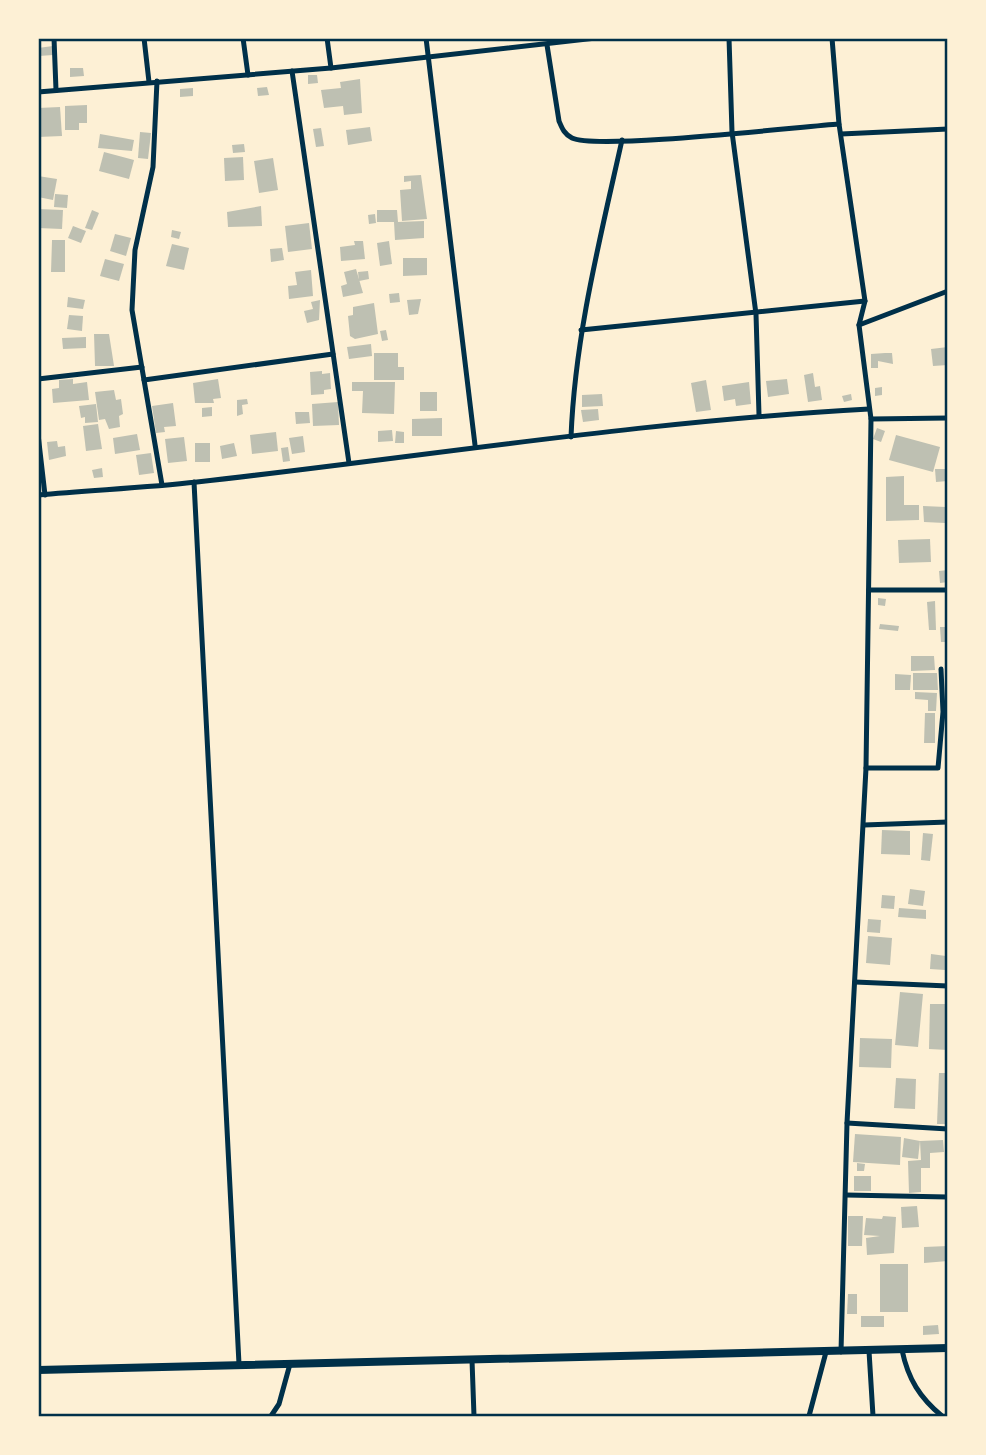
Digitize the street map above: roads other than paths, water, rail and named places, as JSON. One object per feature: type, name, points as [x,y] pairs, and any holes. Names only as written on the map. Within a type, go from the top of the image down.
[{"type":"main road","points":[[38,1370],[947,1348]]},
{"type":"street","points":[[54,38],[56,90]]},
{"type":"street","points":[[144,38],[149,82]]},
{"type":"street","points":[[243,38],[248,75]]},
{"type":"street","points":[[327,38],[331,68]]},
{"type":"street","points":[[426,38],[475,445]]},
{"type":"street","points":[[513,38],[514,47]]},
{"type":"street","points":[[38,92],[331,68],[428,55],[547,46],[563,41],[596,38]]},
{"type":"street","points":[[729,38],[732,132],[756,314],[759,415]]},
{"type":"street","points":[[832,38],[839,124],[865,301],[859,325],[871,419],[866,768],[847,1123],[841,1352]]},
{"type":"street","points":[[547,46],[563,131],[573,139],[622,140],[839,124]]},
{"type":"street","points":[[292,71],[349,463]]},
{"type":"street","points":[[157,81],[153,167],[135,250],[132,310],[162,485]]},
{"type":"street","points":[[841,134],[947,129]]},
{"type":"street","points":[[571,437],[573,388],[581,330],[622,140]]},
{"type":"street","points":[[859,325],[947,291]]},
{"type":"street","points":[[581,330],[865,301]]},
{"type":"street","points":[[144,380],[333,354]]},
{"type":"street","points":[[38,379],[142,367]]},
{"type":"street","points":[[38,434],[42,495],[194,482],[475,445],[571,437],[759,415],[869,409]]},
{"type":"street","points":[[871,419],[947,418]]},
{"type":"street","points":[[194,482],[239,1364]]},
{"type":"street","points":[[869,590],[947,590]]},
{"type":"street","points":[[938,768],[945,712],[941,669]]},
{"type":"street","points":[[866,768],[947,768]]},
{"type":"street","points":[[864,825],[947,821]]},
{"type":"street","points":[[855,982],[947,986]]},
{"type":"street","points":[[847,1123],[947,1129]]},
{"type":"street","points":[[846,1195],[947,1197]]},
{"type":"street","points":[[902,1350],[907,1372],[918,1393],[942,1416]]},
{"type":"street","points":[[869,1351],[873,1416]]},
{"type":"street","points":[[809,1416],[826,1352]]},
{"type":"street","points":[[472,1360],[474,1416]]},
{"type":"street","points":[[271,1416],[279,1404],[290,1364]]}]
